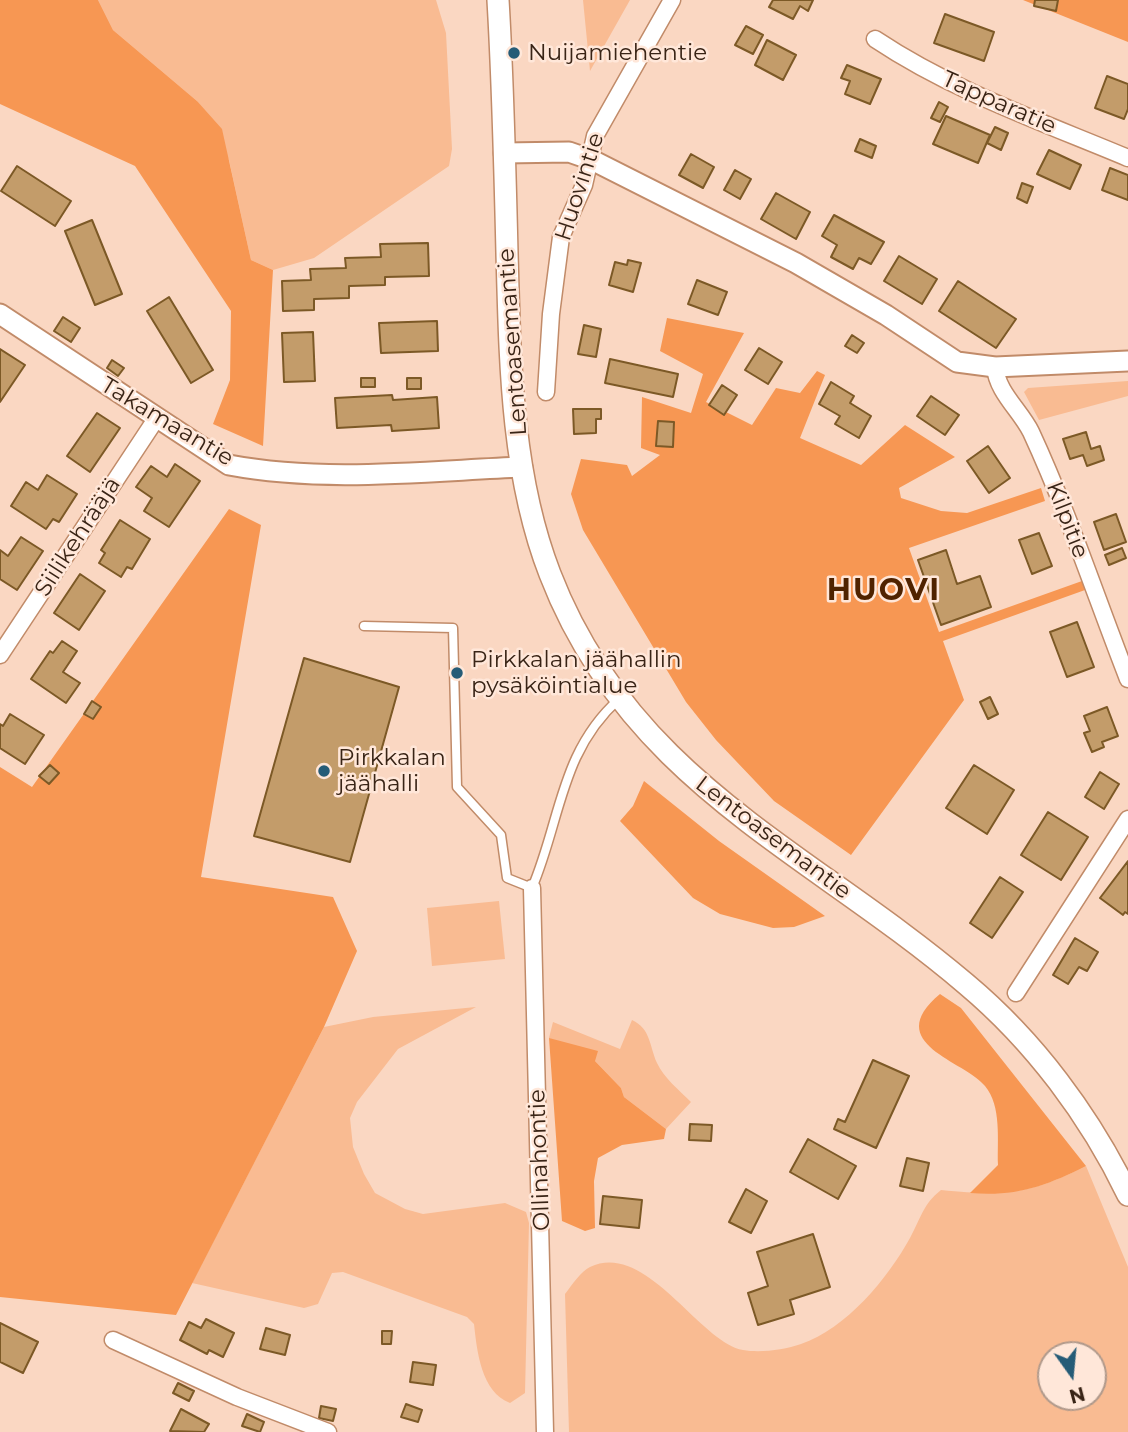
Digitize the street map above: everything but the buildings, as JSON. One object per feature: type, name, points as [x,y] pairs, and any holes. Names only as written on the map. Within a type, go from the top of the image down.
[{"type":"main road","name":"Lentoasemantie","points":[[498,0],[510,341],[522,467],[533,523],[551,576],[591,656],[619,699],[668,754],[733,813],[941,964],[988,1004],[1040,1059],[1068,1096],[1105,1150],[1128,1195]]},
{"type":"street","name":"Huovintie","points":[[546,393],[551,314],[561,237],[592,160],[595,136],[671,0]]},
{"type":"street","name":"Tapparatie","points":[[875,39],[917,66],[967,91],[1128,158]]},
{"type":"street","points":[[504,153],[569,152],[592,160],[796,263],[886,315],[957,362],[995,368],[1128,361]]},
{"type":"street","name":"Takamaantie","points":[[0,314],[229,465],[259,471],[359,474],[522,467]]},
{"type":"street","name":"Kilpitie","points":[[995,368],[996,380],[1030,430],[1051,478],[1128,679]]},
{"type":"street","name":"Siilikehrääjä","points":[[0,655],[156,419]]},
{"type":"street","points":[[1016,993],[1128,819]]},
{"type":"street","name":"Ollinahontie","points":[[532,888],[545,1432]]},
{"type":"street","points":[[113,1340],[237,1397],[328,1432]]},
{"type":"lane","points":[[363,625],[453,628],[457,787],[502,835],[507,878],[532,888],[543,862],[567,773],[579,747],[599,716],[619,699]]},
{"type":"shaded area","points":[[0,0],[98,0],[113,30],[197,101],[222,129],[251,260],[273,270],[263,446],[213,424],[230,380],[231,311],[135,166],[0,104]]},
{"type":"shaded area","points":[[98,0],[436,0],[446,33],[452,149],[449,166],[314,258],[273,270],[251,260],[229,160],[197,101],[113,30]]},
{"type":"shaded area","points":[[583,0],[630,0],[590,71]]},
{"type":"shaded area","points":[[1023,0],[1128,0],[1128,42]]},
{"type":"shaded area","points":[[667,318],[744,333],[706,402],[752,425],[776,388],[800,393],[817,371],[825,375],[800,438],[861,465],[905,425],[955,457],[899,488],[901,498],[941,511],[967,513],[1041,488],[1045,501],[909,548],[939,632],[1082,581],[1085,590],[943,641],[964,700],[851,855],[774,801],[716,740],[686,702],[583,530],[571,494],[581,459],[627,465],[632,476],[660,455],[641,448],[642,397],[691,413],[703,374],[660,351]]},
{"type":"shaded area","points":[[1128,381],[1128,396],[1039,420],[1024,392],[1028,388]]},
{"type":"shaded area","points":[[229,509],[261,525],[201,877],[333,897],[357,951],[324,1027],[176,1315],[0,1297],[0,767],[32,787]]},
{"type":"shaded area","points":[[644,781],[719,841],[825,916],[794,927],[773,928],[720,914],[693,898],[620,821],[633,806]]},
{"type":"shaded area","points":[[499,901],[505,959],[432,966],[427,908]]},
{"type":"shaded area","points":[[940,994],[961,1008],[1086,1166],[1030,1188],[1002,1193],[970,1193],[998,1165],[996,1113],[985,1086],[933,1049],[923,1038],[919,1026],[924,1011]]},
{"type":"shaded area","points":[[476,1007],[398,1049],[357,1102],[350,1118],[353,1147],[375,1193],[405,1209],[423,1214],[505,1203],[526,1212],[529,1223],[525,1393],[510,1403],[500,1398],[493,1390],[482,1370],[474,1324],[467,1317],[343,1272],[332,1273],[318,1304],[304,1308],[192,1283],[324,1027],[373,1017]]},
{"type":"shaded area","points":[[632,1020],[643,1028],[649,1038],[657,1063],[664,1074],[691,1102],[666,1129],[624,1097],[621,1088],[595,1061],[549,1038],[553,1022],[620,1049]]},
{"type":"shaded area","points":[[549,1038],[598,1051],[595,1061],[621,1088],[624,1097],[666,1129],[664,1139],[622,1145],[598,1158],[594,1181],[595,1228],[585,1231],[562,1221]]},
{"type":"shaded area","points":[[1086,1166],[1128,1267],[1128,1432],[569,1432],[565,1294],[590,1267],[611,1262],[631,1267],[671,1295],[708,1330],[726,1343],[743,1350],[787,1348],[818,1337],[834,1327],[864,1300],[890,1269],[926,1206],[941,1190],[1000,1193],[1048,1183]]},
{"type":"place","name":"Nuijamiehentie","points":[[514,53]]},
{"type":"place","name":"Pirkkalan jäähallin pysäköintialue","points":[[457,673]]},
{"type":"place","name":"Pirkkalan jäähalli","points":[[324,771]]},
{"type":"district","name":"HUOVI","points":[[884,591]]}]
